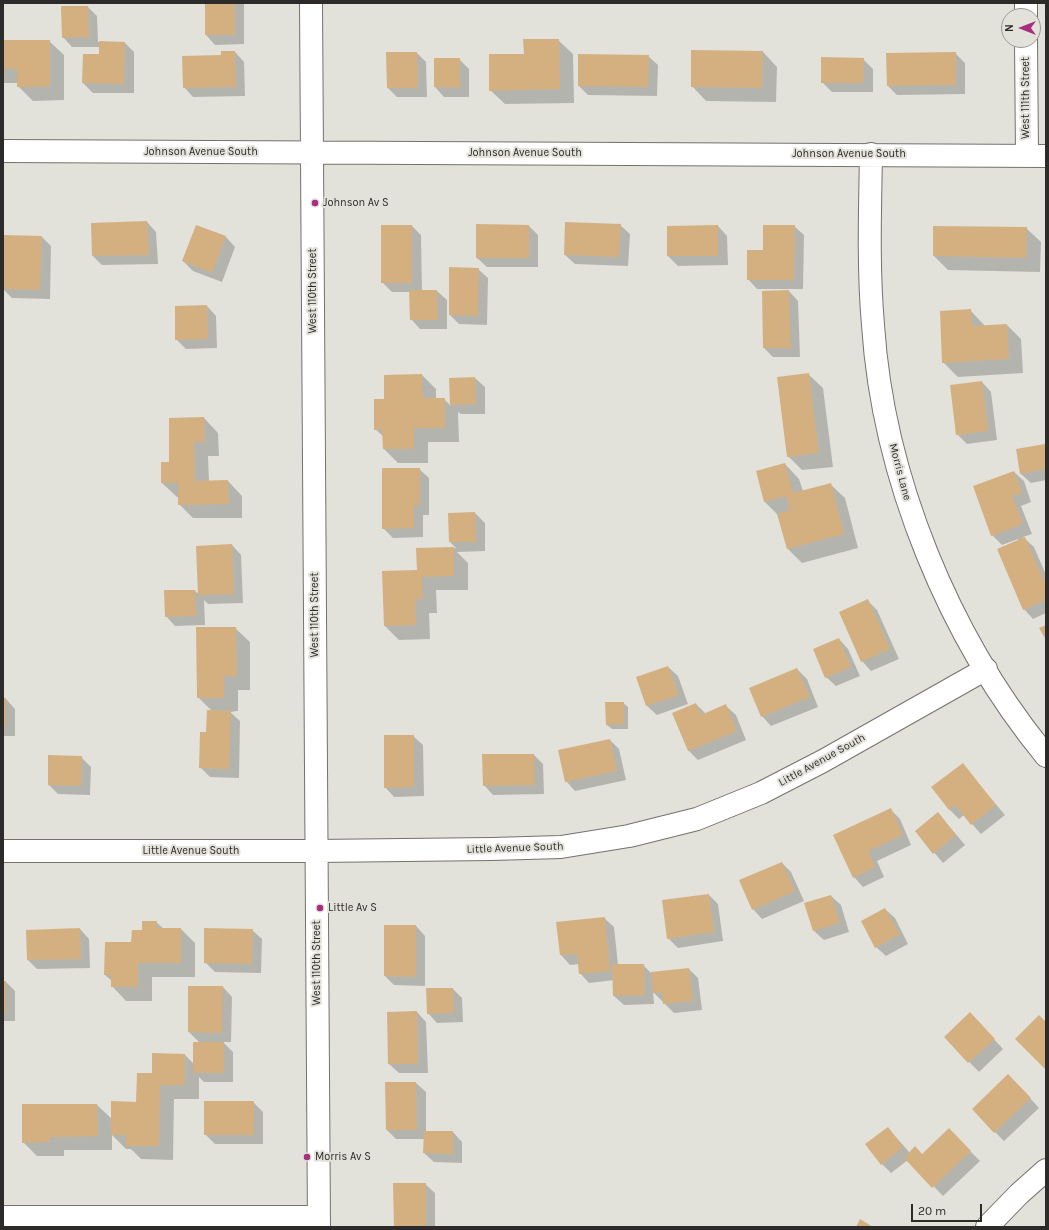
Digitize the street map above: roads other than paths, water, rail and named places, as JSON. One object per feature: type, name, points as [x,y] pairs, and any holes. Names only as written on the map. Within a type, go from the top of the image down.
[{"type":"street","name":"West 110th Street","points":[[311,3],[319,1222]]},
{"type":"street","name":"West 111th Street","points":[[1027,48],[1036,156]]},
{"type":"street","name":"Johnson Avenue South","points":[[3,151],[871,154],[1036,156]]},
{"type":"street","name":"Morris Lane","points":[[871,154],[869,240],[873,326],[884,412],[906,496],[936,576],[975,653],[1022,727],[1046,756]]},
{"type":"street","name":"Little Avenue South","points":[[3,851],[316,851],[561,847],[629,836],[697,819],[761,793],[816,765],[986,669]]},
{"type":"street","points":[[987,1227],[1019,1194],[1046,1170]]},
{"type":"street","points":[[3,1217],[319,1222]]},
{"type":"place","name":"Johnson Av S","points":[[315,203]]},
{"type":"place","name":"Little Av S","points":[[320,908]]},
{"type":"place","name":"Morris Av S","points":[[307,1157]]}]
